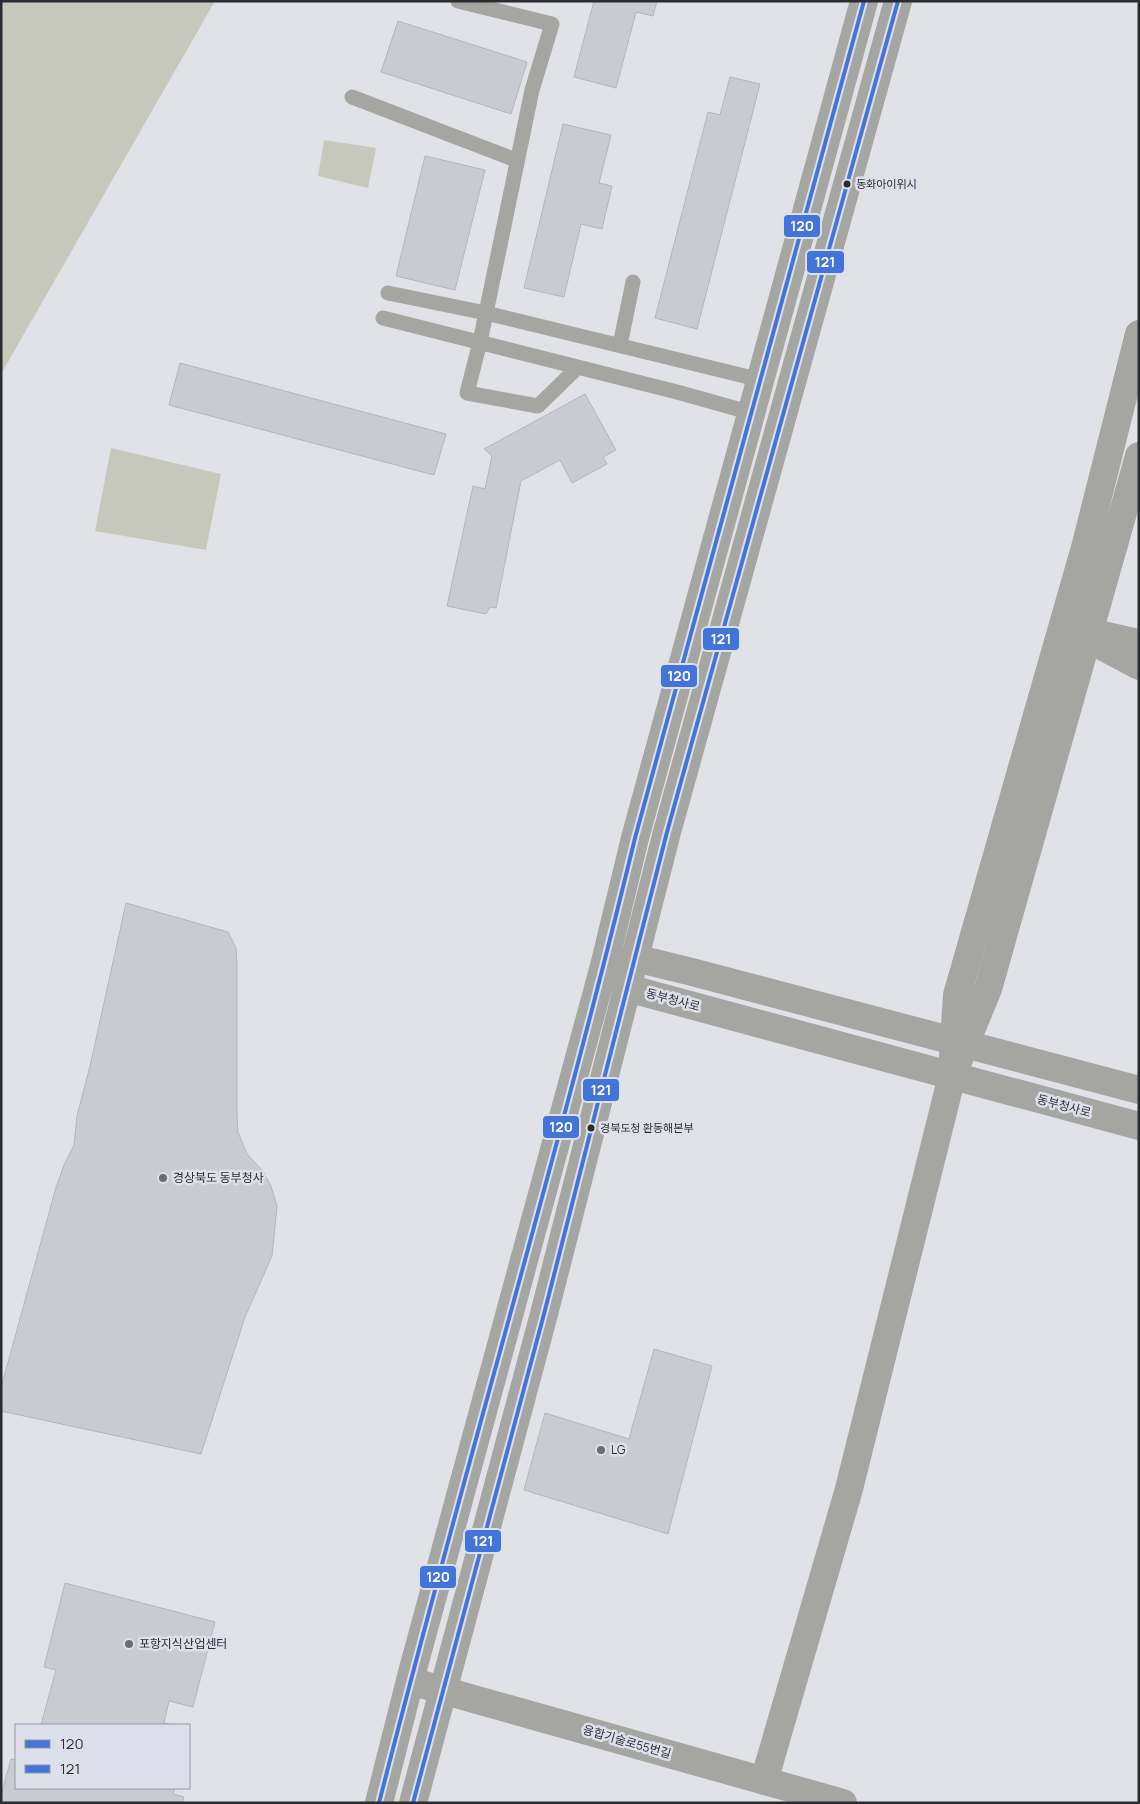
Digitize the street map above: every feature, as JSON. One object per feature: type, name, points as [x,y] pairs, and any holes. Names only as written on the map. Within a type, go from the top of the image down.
[{"type":"street","points":[[379,1803],[410,1681],[604,966],[635,838],[864,1]]},
{"type":"street","points":[[414,1803],[544,1314],[667,832],[898,1]]},
{"type":"street","points":[[764,1781],[849,1489],[952,1076],[959,1043],[957,995],[1088,534],[1139,334]]},
{"type":"street","points":[[959,1043],[988,989],[1139,456]]},
{"type":"street","points":[[1062,626],[1088,635],[1139,643]]},
{"type":"street","points":[[1088,635],[1139,666]]},
{"type":"street","points":[[604,966],[635,958],[1139,1090]]},
{"type":"street","name":"동부청사로","points":[[604,966],[628,988],[1139,1126]]},
{"type":"street","name":"융합기술로55번길","points":[[410,1681],[843,1803]]},
{"type":"lane","points":[[458,1],[552,24],[532,90],[516,160],[480,342],[467,393],[538,406],[577,368]]},
{"type":"lane","points":[[352,97],[516,160]]},
{"type":"lane","points":[[620,345],[633,282]]},
{"type":"lane","points":[[388,293],[486,313],[761,380]]},
{"type":"lane","points":[[383,318],[678,392],[752,413]]},
{"type":"shaded area","points":[[1,1],[215,1],[1,374]]},
{"type":"shaded area","points":[[324,140],[376,148],[368,188],[318,176]]},
{"type":"shaded area","points":[[111,448],[221,474],[206,550],[95,531]]},
{"type":"building","points":[[594,1],[657,1],[653,16],[636,12],[616,88],[574,77]]},
{"type":"building","points":[[398,21],[527,62],[511,114],[381,72]]},
{"type":"building","points":[[730,77],[760,84],[697,329],[655,318],[708,112],[720,115]]},
{"type":"building","points":[[563,124],[611,135],[599,183],[612,186],[602,229],[581,224],[564,297],[524,288]]},
{"type":"building","points":[[425,156],[485,170],[455,290],[396,276]]},
{"type":"building","points":[[180,363],[446,434],[434,475],[169,405]]},
{"type":"building","points":[[585,394],[616,450],[603,457],[607,464],[572,483],[560,460],[521,481],[496,608],[490,607],[486,614],[447,606],[473,486],[485,489],[492,456],[484,449]]},
{"type":"building","name":"경상북도 동부청사","points":[[126,903],[228,932],[236,948],[238,1132],[247,1154],[263,1171],[271,1186],[277,1206],[272,1256],[245,1317],[201,1454],[1,1411],[1,1388],[55,1191],[64,1165],[74,1145],[77,1116],[91,1062]]},
{"type":"building","points":[[654,1349],[712,1366],[668,1534],[524,1490],[545,1413],[629,1439]]},
{"type":"building","name":"포항지식산업센터","points":[[65,1583],[215,1622],[193,1707],[169,1701],[164,1723],[168,1724],[41,1724],[56,1670],[44,1667]]},
{"type":"building","points":[[11,1759],[15,1760],[15,1789],[175,1789],[173,1794],[184,1797],[182,1803],[1,1803],[1,1795]]},
{"type":"transit line","name":"120","points":[[379,1803],[410,1682],[574,1080],[635,838],[864,1]]},
{"type":"transit line","name":"121","points":[[413,1803],[544,1314],[667,832],[898,1]]},
{"type":"place","name":"동화아이위시","points":[[847,184]]},
{"type":"place","name":"경북도청 환동해본부","points":[[591,1128]]},
{"type":"place","name":"경상북도 동부청사","points":[[163,1178]]},
{"type":"place","name":"LG","points":[[601,1450]]},
{"type":"place","name":"포항지식산업센터","points":[[129,1644]]}]
